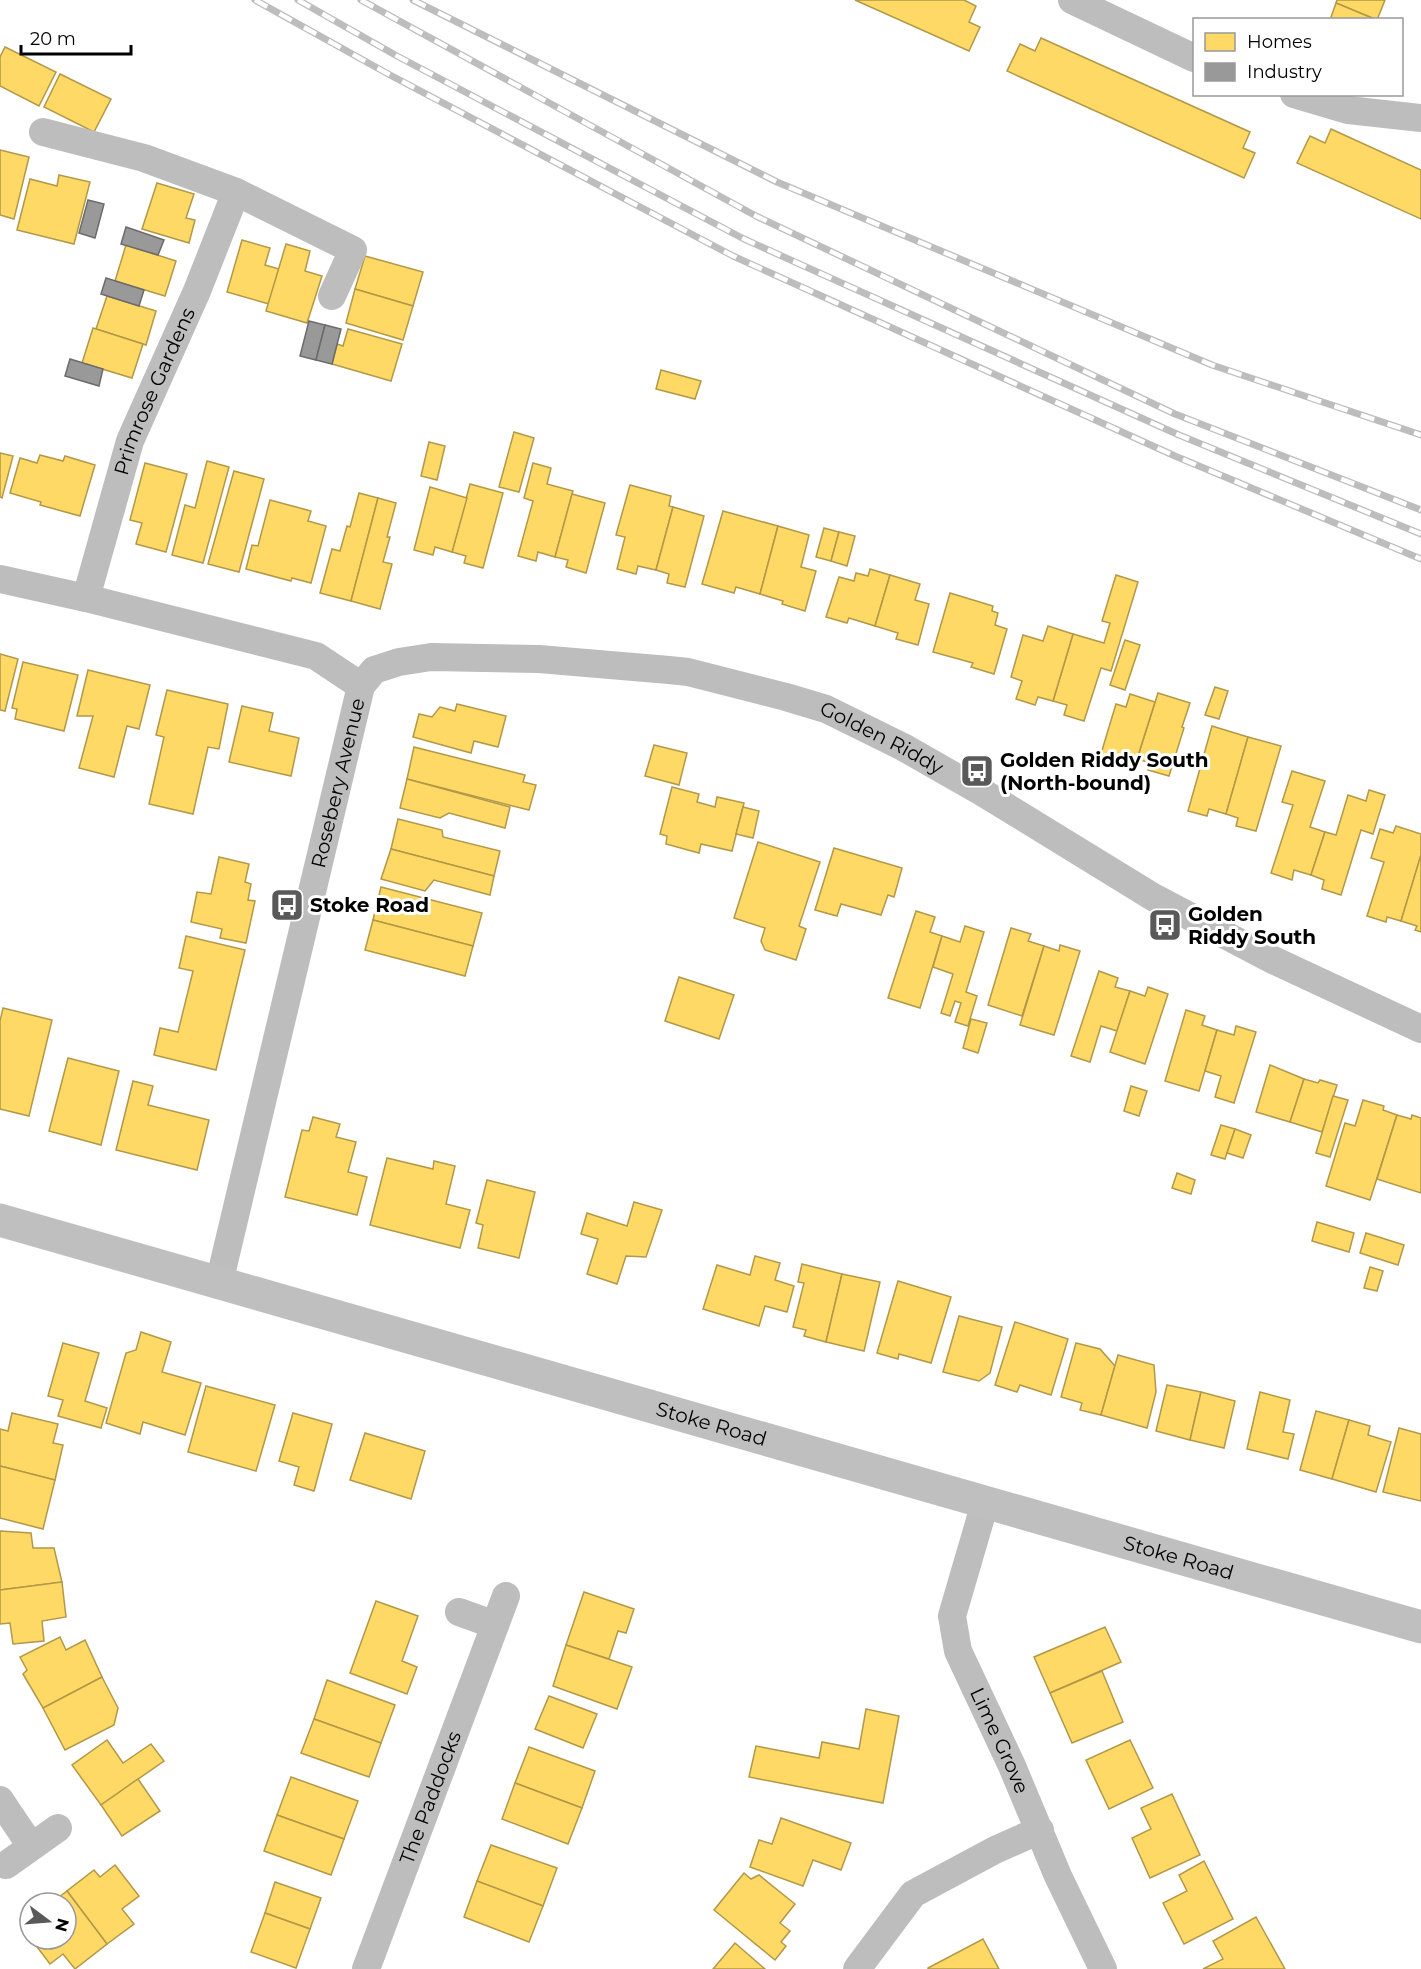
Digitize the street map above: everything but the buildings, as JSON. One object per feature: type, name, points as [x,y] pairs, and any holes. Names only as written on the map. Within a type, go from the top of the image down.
[{"type":"street","points":[[1072,0],[1193,58]]},
{"type":"street","points":[[1301,96],[1348,110],[1421,118]]},
{"type":"street","points":[[43,132],[144,158],[236,192],[353,249],[332,296]]},
{"type":"street","name":"Primrose Gardens","points":[[86,598],[130,441],[197,291],[236,192]]},
{"type":"street","name":"Rosebery Avenue","points":[[0,579],[86,598],[316,656],[361,686],[219,1282]]},
{"type":"street","name":"Golden Riddy","points":[[361,686],[374,670],[399,662],[431,657],[539,659],[688,672],[786,697],[826,710],[903,747],[1026,818],[1153,897],[1273,960],[1421,1029]]},
{"type":"street","name":"Stoke Road","points":[[0,1220],[1421,1627]]},
{"type":"street","name":"Lime Grove","points":[[985,1503],[952,1616],[958,1651],[1012,1766],[1058,1875],[1103,1969]]},
{"type":"street","name":"The Paddocks","points":[[366,1969],[506,1596]]},
{"type":"street","points":[[459,1612],[495,1625]]},
{"type":"street","points":[[0,1800],[31,1846]]},
{"type":"street","points":[[6,1865],[58,1828]]},
{"type":"street","points":[[857,1969],[913,1894],[995,1850],[1040,1830]]},
{"type":"railway","points":[[255,0],[390,75],[733,256],[1175,456],[1421,559]]},
{"type":"railway","points":[[298,0],[397,56],[744,239],[1179,435],[1421,534]]},
{"type":"railway","points":[[361,0],[756,216],[1175,414],[1421,510]]},
{"type":"railway","points":[[413,0],[777,182],[1212,365],[1421,435]]},
{"type":"place","name":"Golden Riddy South (North-bound)","points":[[977,771]]},
{"type":"place","name":"Stoke Road","points":[[287,905]]},
{"type":"place","name":"Golden Riddy South","points":[[1165,925]]}]
